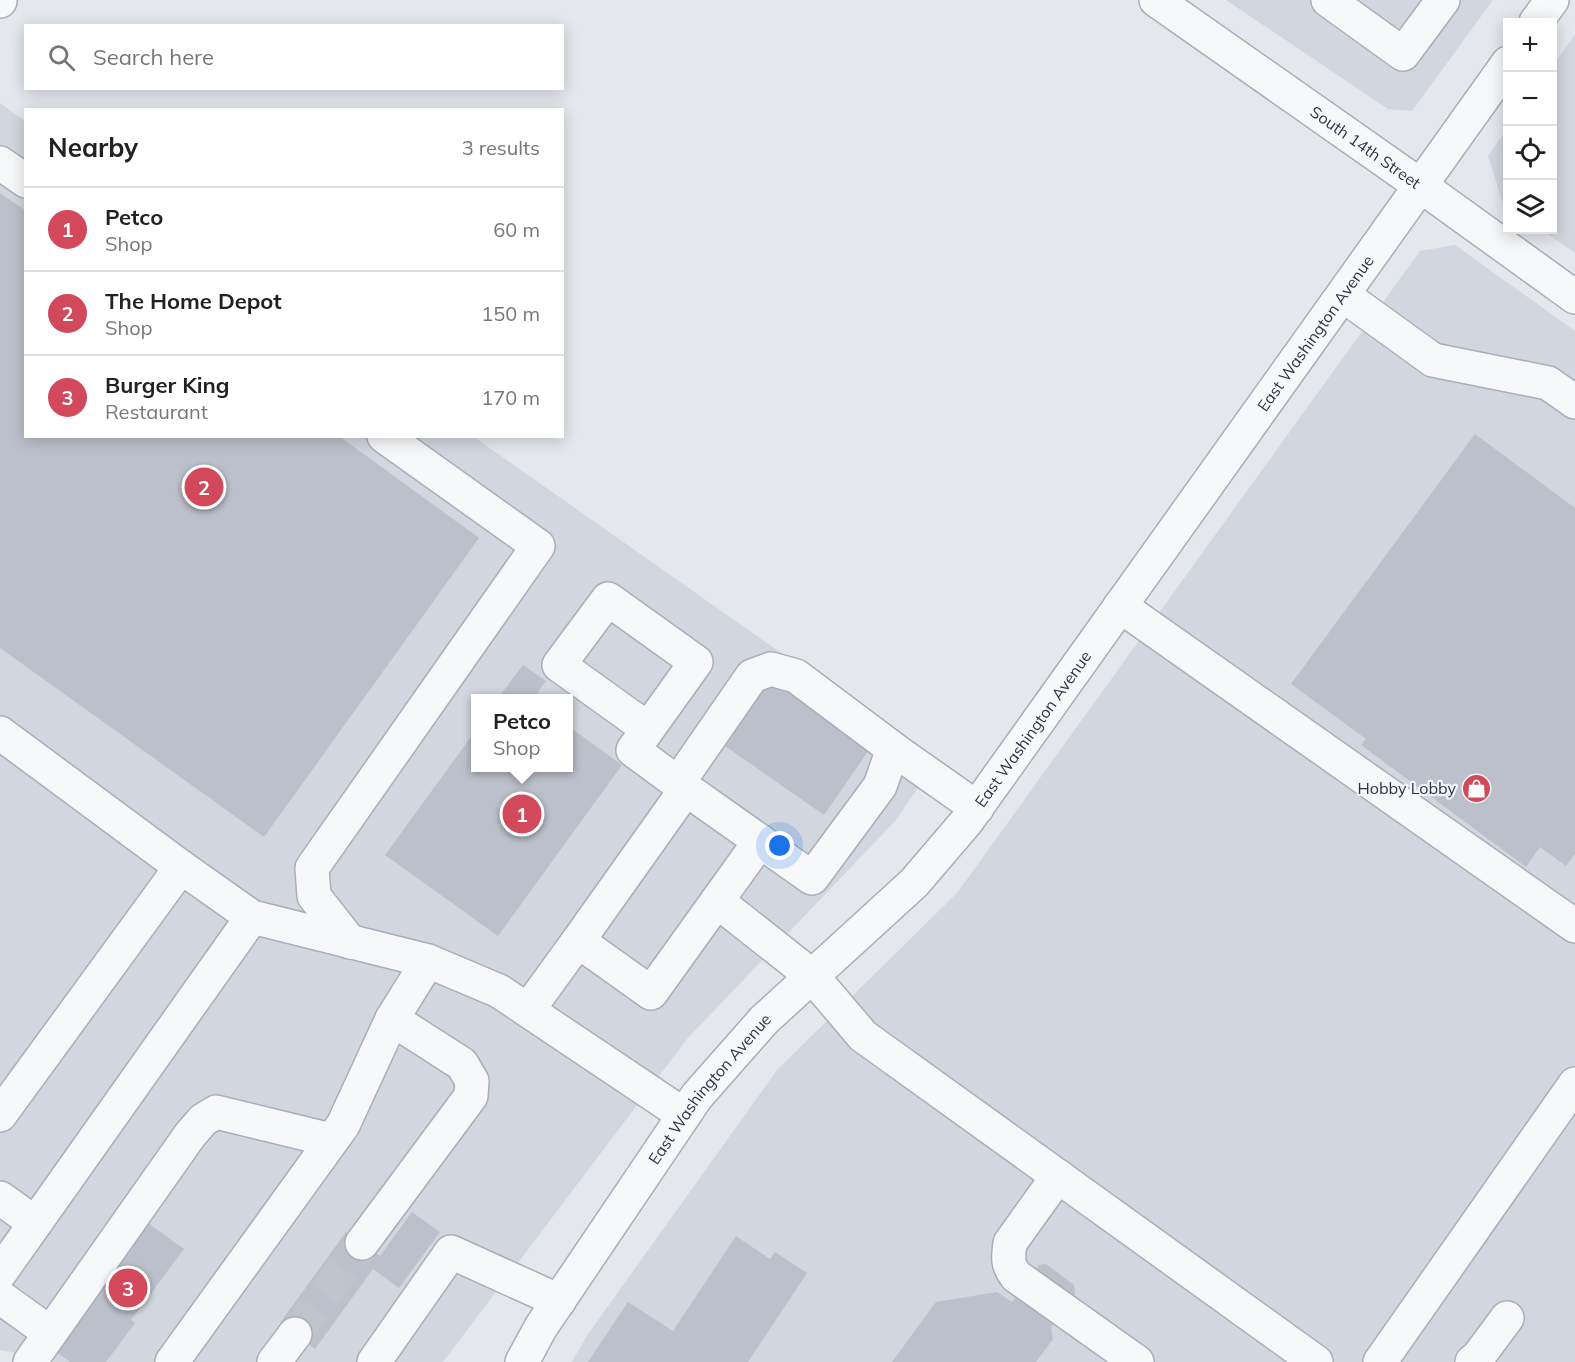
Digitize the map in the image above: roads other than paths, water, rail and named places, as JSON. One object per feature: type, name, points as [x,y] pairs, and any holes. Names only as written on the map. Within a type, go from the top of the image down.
[{"type":"street","name":"South 14th Street","points":[[1156,0],[1575,297]]},
{"type":"street","points":[[1328,0],[1403,54],[1443,0]]},
{"type":"street","points":[[1539,18],[1552,0]]},
{"type":"street","name":"East Washington Avenue","points":[[522,1362],[541,1327],[697,1096],[764,1020],[914,883],[967,821],[1503,70]]},
{"type":"street","points":[[0,163],[24,180]]},
{"type":"street","points":[[1343,295],[1434,360],[1548,383],[1575,402]]},
{"type":"street","points":[[350,942],[314,896],[312,868],[538,546],[387,438]]},
{"type":"street","points":[[1120,606],[1575,926]]},
{"type":"street","points":[[528,1010],[578,941],[682,786],[752,676],[771,669],[796,676],[976,808]]},
{"type":"street","points":[[648,729],[633,750],[812,878],[879,786],[893,749]]},
{"type":"street","points":[[0,733],[252,917],[428,961],[499,991],[684,1115]]},
{"type":"street","points":[[578,941],[651,993],[760,841]]},
{"type":"street","points":[[0,1115],[181,867]]},
{"type":"street","points":[[717,901],[812,976],[863,1036],[1316,1362]]},
{"type":"street","points":[[0,1273],[252,917]]},
{"type":"street","points":[[172,1362],[343,1125],[392,1019],[428,961]]},
{"type":"street","points":[[362,1243],[471,1096],[472,1081],[462,1064],[392,1019]]},
{"type":"street","points":[[1380,1362],[1575,1084]]},
{"type":"street","points":[[30,1362],[203,1120],[216,1112],[331,1140]]},
{"type":"street","points":[[1058,1176],[1010,1243],[1009,1266],[1016,1276],[1137,1362]]},
{"type":"street","points":[[0,1198],[35,1223]]},
{"type":"street","points":[[374,1362],[451,1252],[559,1301]]},
{"type":"street","points":[[0,1297],[50,1333]]},
{"type":"street","points":[[1472,1362],[1479,1357],[1508,1318]]},
{"type":"street","points":[[274,1362],[295,1334]]},
{"type":"tunnel","points":[[295,1334],[362,1243]]},
{"type":"place","name":"The Home Depot","points":[[204,487]]},
{"type":"place","name":"Hobby Lobby","points":[[1477,788]]},
{"type":"place","name":"Petco","points":[[522,814]]},
{"type":"place","name":"Burger King","points":[[128,1288]]}]
